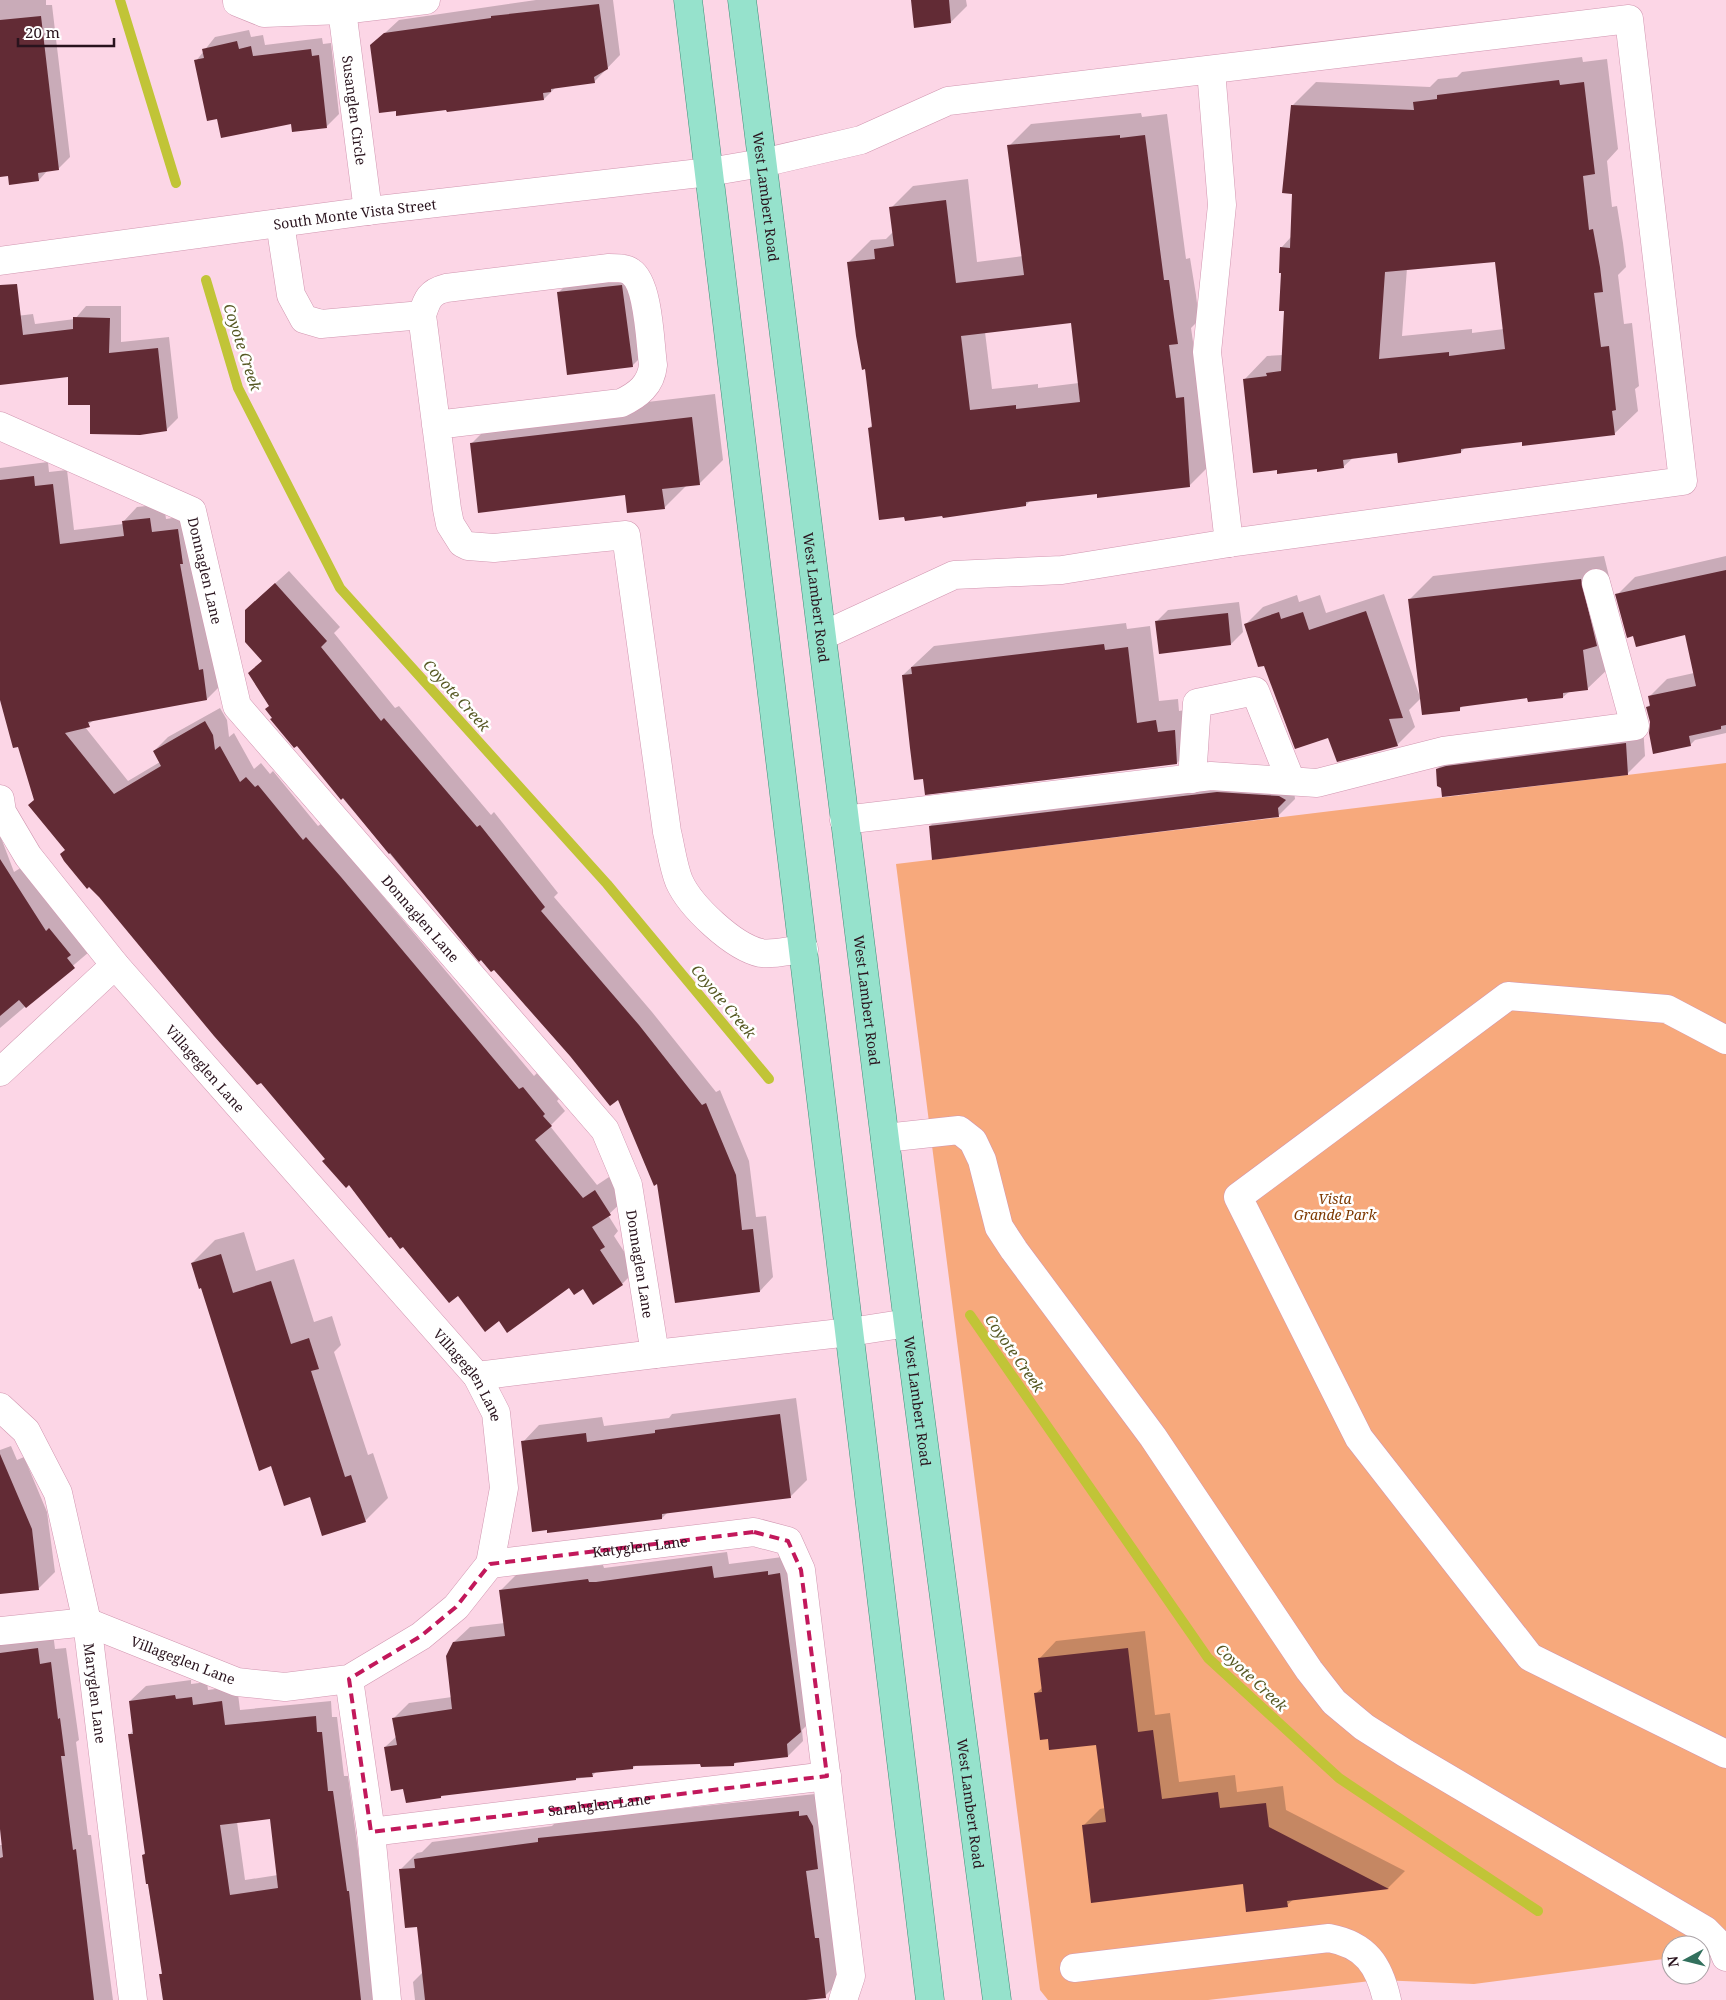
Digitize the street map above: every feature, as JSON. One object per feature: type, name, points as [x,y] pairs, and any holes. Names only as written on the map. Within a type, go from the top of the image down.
[{"type":"main road","points":[[688,0],[930,2000]]},
{"type":"main road","name":"West Lambert Road","points":[[742,0],[908,1322],[997,2000]]},
{"type":"street","points":[[237,0],[237,2],[264,13],[342,10],[426,0]]},
{"type":"street","name":"Susanglen Circle","points":[[342,10],[368,211]]},
{"type":"street","name":"South Monte Vista Street","points":[[0,261],[368,211],[709,172],[762,163],[861,140],[948,101],[1629,19],[1683,481],[1229,543]]},
{"type":"street","points":[[822,636],[954,575],[1062,570],[1229,543],[1207,352],[1222,205],[1211,70]]},
{"type":"street","points":[[280,223],[291,295],[295,306],[304,319],[321,324],[422,315]]},
{"type":"street","points":[[436,425],[621,403],[634,397],[647,384],[652,375],[653,365],[647,314],[638,279],[631,271],[609,268],[446,288],[434,291],[430,295],[422,315],[436,425],[450,524],[462,543],[468,546],[494,548],[626,535],[667,832],[679,880],[697,907],[733,940],[764,953],[804,948]]},
{"type":"street","name":"Donnaglen Lane","points":[[0,426],[192,511],[237,706],[605,1130],[628,1185],[655,1354]]},
{"type":"street","points":[[844,820],[1211,776],[1318,783],[1443,752],[1635,726],[1596,583]]},
{"type":"street","points":[[1192,779],[1197,703],[1255,691],[1291,781]]},
{"type":"street","name":"Villageglen Lane","points":[[0,799],[2,812],[28,856],[114,965],[477,1376],[496,1413],[504,1488],[490,1564],[456,1607],[421,1636],[349,1679],[285,1687],[237,1682],[87,1622],[0,1632]]},
{"type":"street","points":[[0,1072],[114,965]]},
{"type":"street","points":[[1726,1040],[1667,1009],[1508,996],[1238,1197],[1359,1438],[1530,1657],[1726,1754]]},
{"type":"street","points":[[885,1138],[959,1130],[973,1141],[982,1160],[999,1226],[1014,1250],[1153,1437],[1309,1670],[1334,1702],[1364,1727],[1405,1753],[1705,1930],[1722,1947],[1726,1957]]},
{"type":"street","points":[[477,1376],[850,1332],[908,1322]]},
{"type":"street","name":"Maryglen Lane","points":[[0,1407],[26,1431],[58,1493],[87,1622],[133,2000]]},
{"type":"street","name":"Katyglen Lane","points":[[490,1564],[754,1532],[788,1541],[801,1570],[827,1776]]},
{"type":"street","points":[[349,1679],[371,1832],[387,2000]]},
{"type":"street","points":[[827,1776],[851,1976],[843,2000]]},
{"type":"street","name":"Sarahglen Lane","points":[[371,1832],[827,1776]]},
{"type":"street","points":[[1074,1968],[1329,1938],[1346,1941],[1361,1951],[1374,1964],[1387,2000]]},
{"type":"highlighted area","points":[[754,1532],[788,1541],[801,1570],[827,1776],[371,1832],[349,1679],[421,1636],[456,1607],[490,1564]]},
{"type":"green space","name":"Vista Grande Park","points":[[1726,763],[1726,1951],[1711,1953],[1711,1935],[1661,1935],[1661,1959],[1474,1984],[1379,1980],[1208,2000],[1048,2000],[1040,1990],[896,864]]},
{"type":"building","points":[[911,0],[949,0],[951,23],[914,28]]},
{"type":"building","points":[[599,4],[608,69],[594,77],[595,83],[551,89],[551,92],[543,93],[544,100],[447,112],[446,110],[396,116],[396,111],[379,113],[370,45],[384,33],[491,18],[491,16]]},
{"type":"building","points":[[41,16],[59,170],[38,173],[39,181],[9,185],[8,176],[0,177],[0,20]]},
{"type":"building","points":[[237,41],[239,49],[251,46],[253,56],[311,49],[312,56],[319,55],[327,128],[292,132],[291,124],[221,138],[217,119],[207,121],[194,60],[204,58],[202,49]]},
{"type":"building","points":[[1559,80],[1560,85],[1584,82],[1595,174],[1583,176],[1589,230],[1593,229],[1600,267],[1603,292],[1594,293],[1601,347],[1609,346],[1616,410],[1612,411],[1615,435],[1522,446],[1522,442],[1461,449],[1461,453],[1398,463],[1397,453],[1343,460],[1344,468],[1317,472],[1317,469],[1277,474],[1277,470],[1253,473],[1243,379],[1267,376],[1266,373],[1281,371],[1284,311],[1279,311],[1280,247],[1290,248],[1292,194],[1282,193],[1291,105],[1414,110],[1413,102],[1437,99],[1437,95]],"holes":[[[1495,262],[1505,349],[1449,356],[1449,352],[1379,359],[1385,272]]]},
{"type":"building","points":[[1120,135],[1120,138],[1145,135],[1164,280],[1169,280],[1178,344],[1169,345],[1176,398],[1184,397],[1190,487],[1097,498],[1097,494],[1026,502],[1026,506],[943,518],[942,516],[905,521],[904,517],[879,520],[868,428],[872,427],[865,369],[862,370],[856,336],[847,262],[875,259],[874,249],[894,246],[889,207],[946,200],[956,283],[1024,275],[1007,145]],"holes":[[[1071,323],[1080,402],[1016,409],[1016,405],[970,410],[961,336]]]},
{"type":"building","points":[[17,284],[23,335],[73,329],[73,317],[110,318],[109,353],[158,348],[167,431],[140,435],[90,434],[90,405],[68,405],[68,377],[0,385],[0,285]]},
{"type":"building","points":[[622,285],[633,367],[567,375],[557,292]]},
{"type":"building","points":[[692,417],[700,485],[662,489],[665,509],[627,513],[625,495],[478,513],[470,443]]},
{"type":"building","points":[[34,476],[35,486],[53,484],[60,544],[124,536],[122,521],[150,518],[152,532],[178,529],[183,564],[180,564],[199,670],[203,669],[207,700],[88,722],[90,727],[65,733],[114,794],[161,766],[153,751],[205,721],[213,735],[215,750],[220,746],[240,782],[246,777],[255,787],[258,785],[303,840],[306,837],[519,1089],[523,1087],[545,1114],[543,1116],[552,1126],[535,1140],[583,1198],[595,1190],[611,1215],[592,1227],[605,1247],[600,1250],[623,1285],[593,1305],[583,1289],[574,1295],[569,1288],[507,1333],[499,1321],[485,1332],[458,1296],[449,1303],[403,1247],[400,1249],[391,1237],[389,1238],[349,1185],[346,1188],[322,1161],[325,1159],[261,1083],[257,1085],[99,897],[89,887],[87,889],[64,861],[60,854],[65,850],[28,805],[34,800],[18,747],[13,748],[0,700],[0,480]]},
{"type":"building","points":[[1726,570],[1726,725],[1721,726],[1721,729],[1689,736],[1691,746],[1653,754],[1649,733],[1650,722],[1646,707],[1650,706],[1648,696],[1696,686],[1685,635],[1636,647],[1633,636],[1627,638],[1615,594]]},
{"type":"building","points":[[1581,579],[1597,646],[1583,650],[1588,690],[1563,693],[1563,698],[1528,702],[1527,698],[1460,707],[1460,711],[1422,715],[1408,599]]},
{"type":"building","points":[[275,583],[327,641],[321,647],[381,721],[384,718],[477,827],[480,825],[545,907],[541,911],[639,1025],[702,1105],[706,1103],[736,1175],[742,1230],[753,1229],[760,1292],[675,1303],[657,1184],[654,1186],[618,1100],[610,1106],[570,1056],[494,970],[491,972],[481,960],[479,962],[343,798],[341,800],[297,746],[294,748],[270,719],[272,718],[265,709],[269,706],[248,673],[262,661],[245,642],[245,610]]},
{"type":"building","points":[[1366,611],[1403,718],[1389,719],[1398,746],[1337,762],[1328,738],[1295,749],[1264,666],[1258,667],[1244,624],[1279,612],[1281,619],[1303,612],[1309,630]]},
{"type":"building","points":[[1228,613],[1231,645],[1159,654],[1155,621]]},
{"type":"building","points":[[1104,644],[1105,650],[1128,647],[1137,723],[1156,720],[1158,732],[1175,730],[1177,764],[925,795],[923,779],[914,780],[902,675],[912,674],[911,667]]},
{"type":"building","points":[[1626,743],[1628,775],[1442,797],[1441,788],[1437,786],[1436,769],[1446,766]]},
{"type":"building","points":[[1217,792],[1279,796],[1286,800],[1278,808],[1279,817],[932,860],[929,826]]},
{"type":"building","points":[[0,859],[46,931],[49,928],[71,955],[67,958],[75,968],[26,1008],[19,1000],[0,1016]]},
{"type":"building","points":[[221,1254],[233,1293],[271,1281],[291,1344],[309,1338],[319,1369],[311,1371],[345,1477],[351,1475],[366,1522],[322,1536],[310,1497],[284,1506],[271,1466],[259,1471],[201,1288],[199,1289],[191,1263]]},
{"type":"building","points":[[780,1414],[791,1498],[662,1514],[662,1519],[547,1533],[547,1530],[532,1532],[521,1441],[586,1433],[587,1442],[655,1433],[655,1430]]},
{"type":"building","points":[[0,1454],[32,1529],[39,1590],[0,1594]]},
{"type":"building","points":[[712,1566],[714,1578],[768,1571],[768,1575],[780,1573],[801,1732],[787,1744],[788,1757],[734,1763],[734,1766],[701,1767],[700,1764],[633,1766],[633,1769],[592,1773],[593,1777],[576,1778],[576,1780],[441,1796],[441,1798],[406,1803],[403,1789],[391,1791],[384,1747],[397,1745],[392,1718],[452,1709],[446,1656],[453,1642],[505,1636],[499,1590],[588,1579],[589,1582],[596,1582]]},
{"type":"building","points":[[38,1648],[40,1664],[51,1662],[58,1719],[60,1718],[65,1756],[61,1756],[73,1850],[76,1849],[94,2000],[0,2000],[0,1858],[3,1857],[0,1829],[0,1653]]},
{"type":"building","points":[[1128,1648],[1138,1732],[1153,1730],[1162,1799],[1218,1792],[1220,1808],[1266,1803],[1269,1827],[1389,1889],[1287,1901],[1288,1907],[1246,1912],[1243,1884],[1091,1903],[1082,1825],[1106,1822],[1096,1745],[1049,1750],[1048,1739],[1040,1740],[1034,1693],[1042,1692],[1038,1658]]},
{"type":"building","points":[[175,1695],[176,1699],[192,1697],[193,1705],[222,1701],[225,1725],[316,1716],[317,1732],[322,1732],[328,1791],[333,1791],[347,1891],[349,1891],[361,2000],[163,2000],[159,1974],[162,1974],[148,1884],[146,1884],[142,1855],[145,1854],[128,1734],[133,1734],[129,1701]],"holes":[[[270,1819],[278,1888],[230,1895],[220,1825]]]},
{"type":"building","points":[[799,1811],[799,1816],[807,1815],[813,1826],[818,1869],[806,1871],[815,1938],[819,1938],[826,1998],[806,2000],[425,2000],[417,1927],[405,1928],[399,1869],[415,1868],[414,1859],[538,1842],[538,1838]]},
{"type":"waterway","name":"Coyote Creek","points":[[120,0],[176,183]]},
{"type":"waterway","name":"Coyote Creek","points":[[206,280],[238,388],[340,588],[607,884],[769,1079]]},
{"type":"waterway","name":"Coyote Creek","points":[[970,1315],[1208,1658],[1339,1778],[1538,1911]]}]
